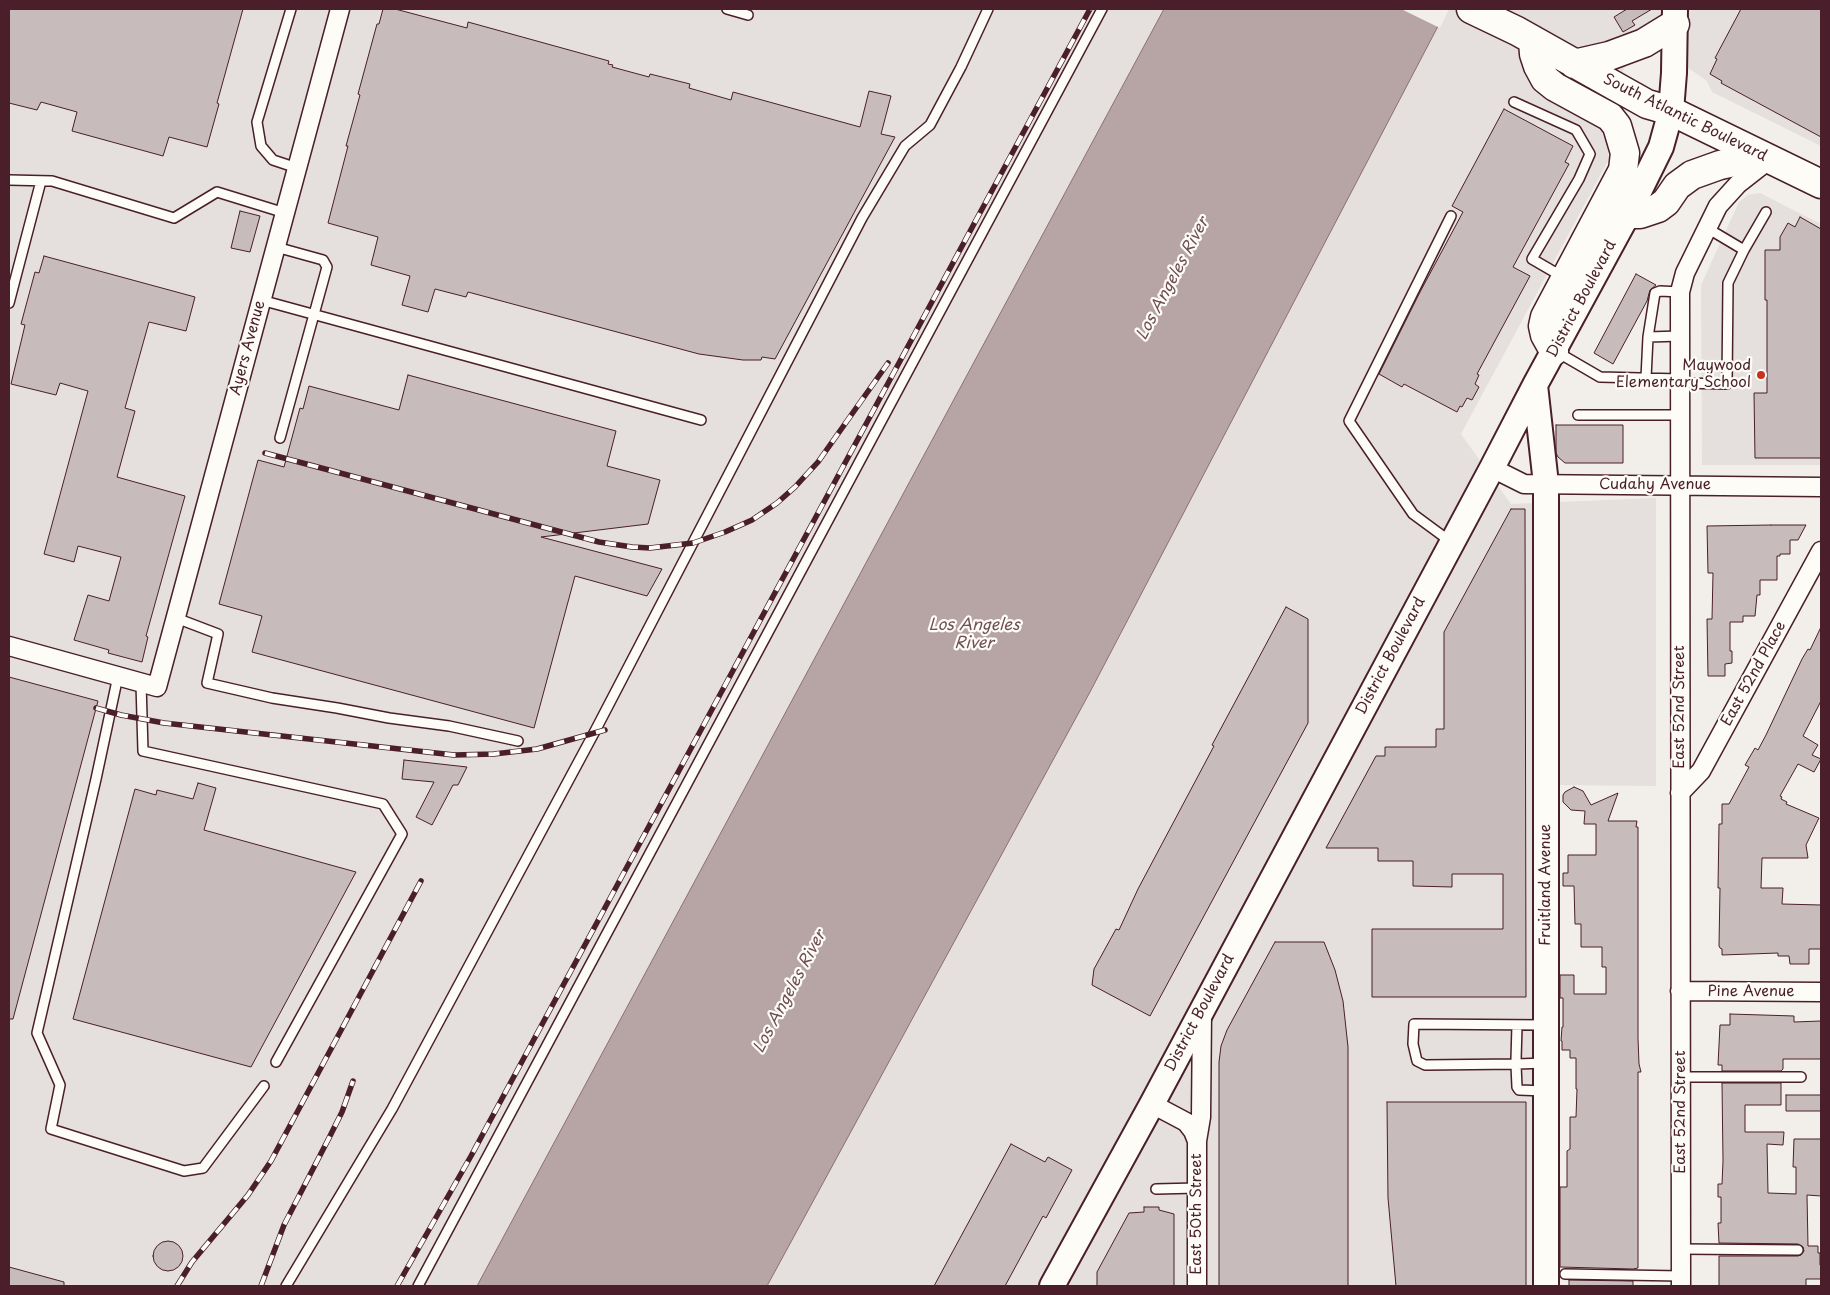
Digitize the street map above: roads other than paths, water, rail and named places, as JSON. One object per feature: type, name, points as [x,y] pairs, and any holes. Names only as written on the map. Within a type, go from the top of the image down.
[{"type":"main road","name":"South Atlantic Boulevard","points":[[1470,9],[1522,34],[1647,104],[1671,111],[1821,184]]},
{"type":"main road","points":[[1574,64],[1609,56],[1644,43],[1675,16]]},
{"type":"main road","name":"District Boulevard","points":[[1577,285],[1628,214],[1661,147],[1671,111],[1675,16]]},
{"type":"main road","points":[[1522,34],[1534,54],[1545,79],[1555,87],[1610,118],[1618,126],[1625,152],[1623,170],[1577,285],[1545,317],[1545,335],[1554,351]]},
{"type":"main road","points":[[1628,214],[1640,214],[1658,208],[1666,202],[1676,186],[1692,175],[1720,165],[1764,156]]},
{"type":"main road","name":"District Boulevard","points":[[1052,1286],[1202,1011],[1554,351]]},
{"type":"main road","name":"Fruitland Avenue","points":[[1535,385],[1546,484],[1546,1091],[1555,1280]]},
{"type":"street","name":"Ayers Avenue","points":[[149,685],[176,618],[340,9]]},
{"type":"street","name":"East 52nd Street","points":[[1681,1281],[1680,292],[1685,273],[1718,206],[1764,156]]},
{"type":"street","name":"Cudahy Avenue","points":[[1492,468],[1524,484],[1821,487]]},
{"type":"street","name":"East 52nd Place","points":[[1680,793],[1701,771],[1821,551]]},
{"type":"street","points":[[9,646],[149,685]]},
{"type":"street","name":"Pine Avenue","points":[[1680,991],[1821,992]]},
{"type":"street","name":"East 50th Street","points":[[1198,1286],[1197,1141],[1201,1125],[1202,1011]]},
{"type":"street","name":"East 50th Street","points":[[1152,1104],[1186,1122],[1193,1131],[1197,1141]]},
{"type":"lane","points":[[291,9],[257,122],[261,146],[273,160],[297,168]]},
{"type":"lane","points":[[727,9],[748,15]]},
{"type":"lane","points":[[286,1286],[401,1092],[594,733],[862,218],[905,146],[930,124],[961,67],[988,9]]},
{"type":"lane","points":[[418,1286],[1102,9]]},
{"type":"lane","points":[[1514,102],[1576,130],[1590,154],[1578,179],[1532,259],[1577,285]]},
{"type":"lane","points":[[9,180],[52,181],[174,218],[217,192],[285,213]]},
{"type":"lane","points":[[9,302],[41,181]]},
{"type":"lane","points":[[1554,351],[1600,377],[1646,378],[1727,384],[1728,283],[1766,212]]},
{"type":"lane","points":[[1451,216],[1349,421],[1413,514],[1452,542]]},
{"type":"lane","points":[[1707,228],[1744,250]]},
{"type":"lane","points":[[276,247],[323,260],[326,262],[327,267],[280,438]]},
{"type":"lane","points":[[1646,378],[1648,337],[1655,293],[1660,291],[1680,292]]},
{"type":"lane","points":[[261,300],[701,420]]},
{"type":"lane","points":[[1648,337],[1680,336]]},
{"type":"lane","points":[[1578,415],[1680,415]]},
{"type":"lane","points":[[176,618],[218,634],[207,683],[272,698],[449,726],[518,741]]},
{"type":"lane","points":[[118,676],[37,1033],[60,1086],[51,1129],[184,1171],[203,1168],[264,1086]]},
{"type":"lane","points":[[149,685],[143,751],[383,804],[402,834],[276,1062]]},
{"type":"lane","points":[[1546,1025],[1414,1024],[1413,1044],[1418,1061],[1425,1065],[1546,1063]]},
{"type":"lane","points":[[1516,1025],[1517,1087],[1519,1090],[1546,1091]]},
{"type":"lane","points":[[1681,1077],[1802,1077]]},
{"type":"lane","points":[[1156,1189],[1197,1188]]},
{"type":"lane","points":[[1681,1249],[1798,1250]]},
{"type":"lane","points":[[1555,1280],[1681,1281]]},
{"type":"water","name":"Los Angeles River","points":[[1164,9],[1447,9],[1090,692],[767,1286],[477,1286]]},
{"type":"railway","points":[[397,1286],[471,1156],[1090,9]]},
{"type":"railway","points":[[265,453],[599,542],[650,548],[693,543],[752,520],[777,503],[795,487],[818,462],[888,363]]},
{"type":"railway","points":[[96,708],[164,723],[454,755],[494,754],[537,749],[605,730]]},
{"type":"railway","points":[[177,1286],[192,1262],[248,1195],[271,1161],[421,881]]},
{"type":"railway","points":[[261,1286],[284,1225],[342,1112],[353,1081]]},
{"type":"place","name":"Maywood Elementary School","points":[[1761,375]]}]
